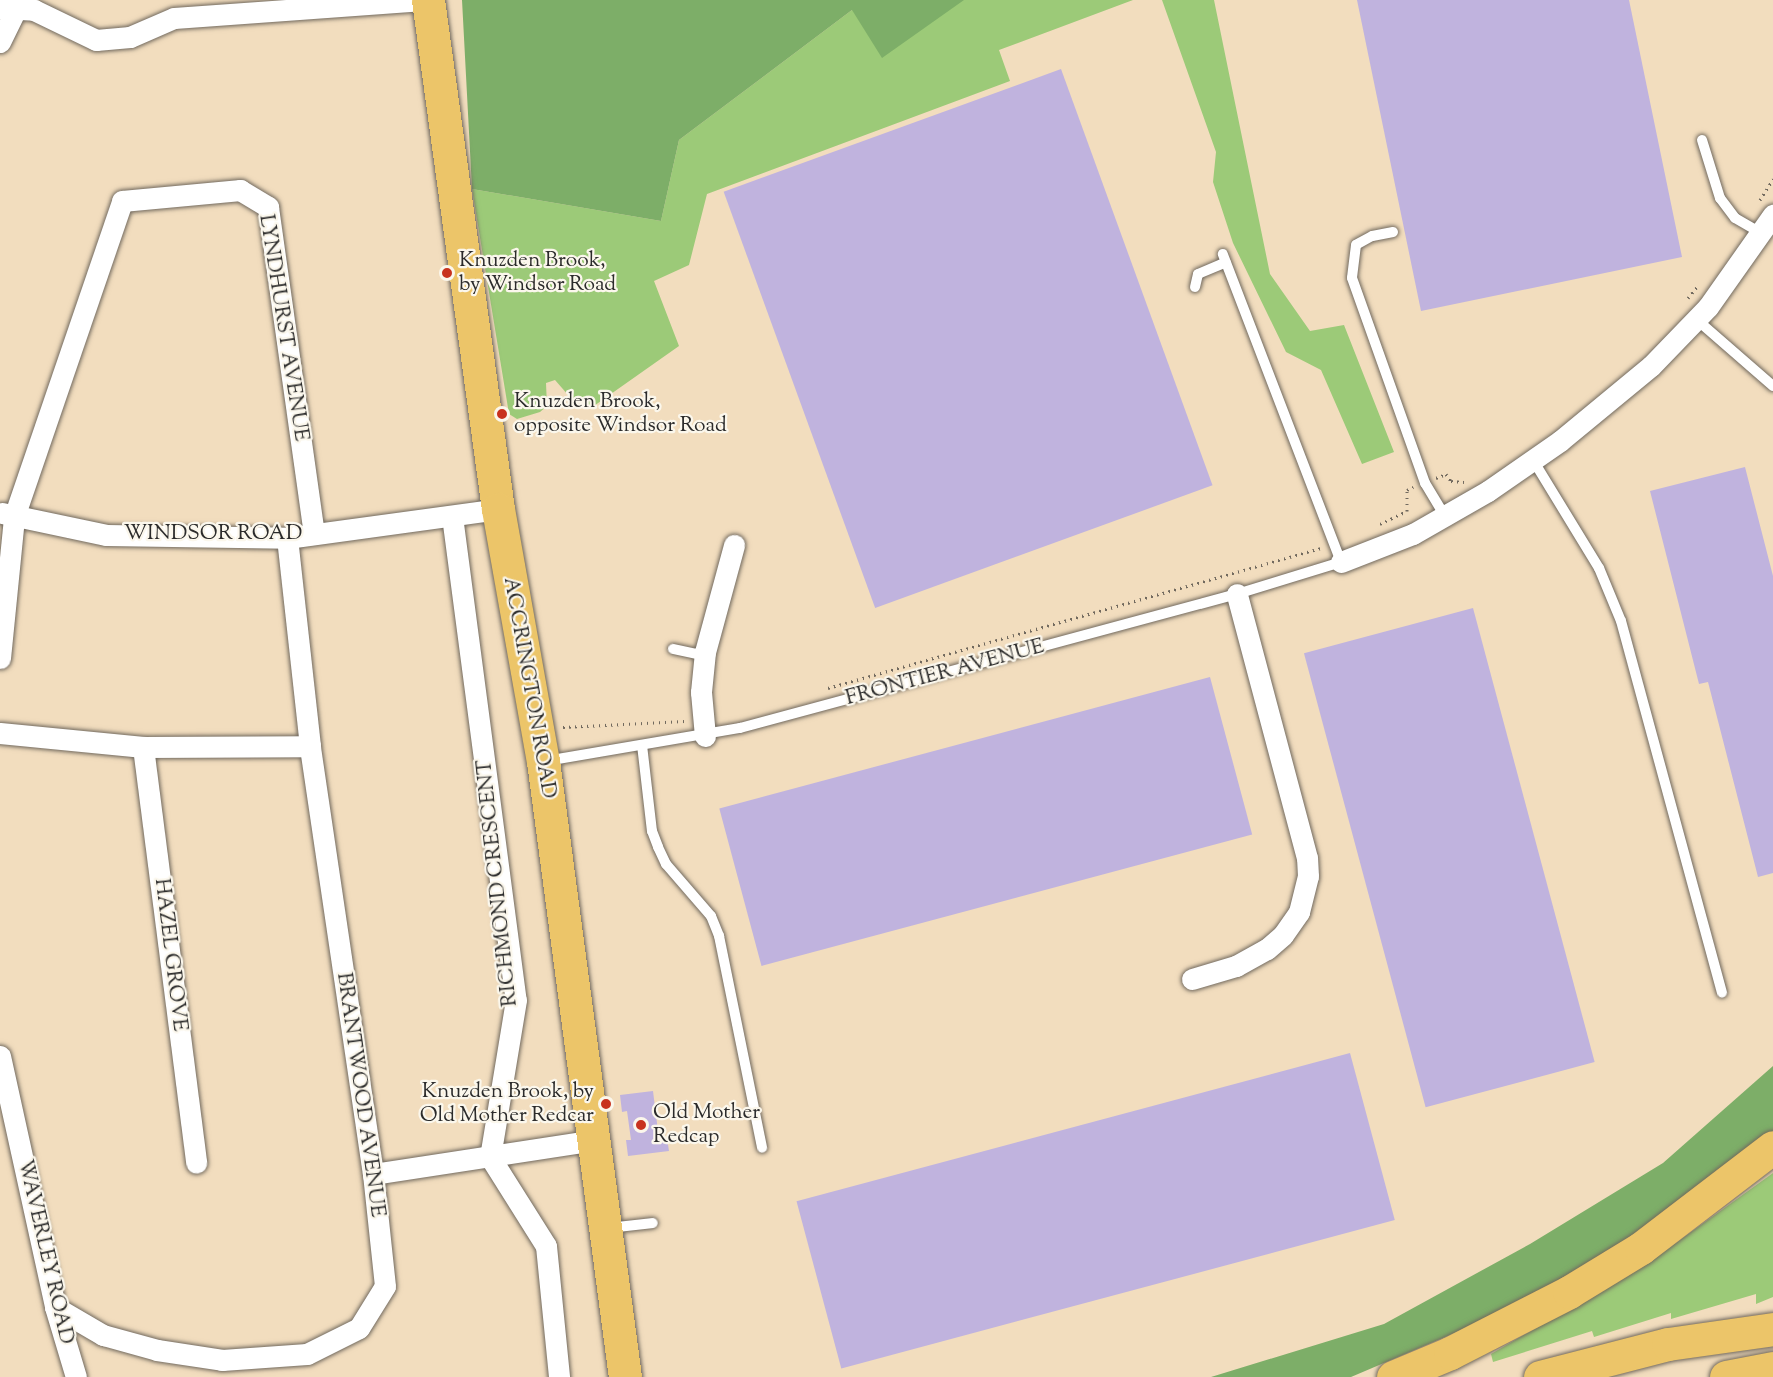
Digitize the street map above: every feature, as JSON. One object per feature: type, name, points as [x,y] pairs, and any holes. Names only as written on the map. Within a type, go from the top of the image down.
[{"type":"main road","name":"ACCRINGTON ROAD","points":[[428,0],[498,509],[543,761],[625,1377]]},
{"type":"main road","points":[[1393,1377],[1450,1353],[1578,1286],[1641,1248],[1773,1146]]},
{"type":"main road","points":[[1540,1377],[1668,1344],[1773,1329]]},
{"type":"main road","points":[[1726,1377],[1773,1368]]},
{"type":"street","points":[[0,42],[8,9],[34,10],[96,40],[130,37],[174,18],[423,0]]},
{"type":"street","name":"LYNDHURST AVENUE","points":[[7,514],[122,201],[240,190],[268,207],[314,534]]},
{"type":"street","points":[[1338,553],[1413,534],[1533,460],[1651,366],[1691,310],[1761,233],[1773,215]]},
{"type":"street","name":"WINDSOR ROAD","points":[[7,514],[105,535],[287,538],[498,509]]},
{"type":"street","points":[[0,658],[7,514]]},
{"type":"street","name":"RICHMOND CRESCENT","points":[[452,516],[516,1000],[490,1157]]},
{"type":"street","name":"BRANTWOOD AVENUE","points":[[55,1307],[103,1335],[157,1350],[222,1360],[307,1354],[359,1328],[385,1286],[373,1174],[310,746],[287,538]]},
{"type":"street","points":[[704,729],[705,656],[734,545]]},
{"type":"street","points":[[1192,979],[1253,958],[1275,942],[1299,912],[1308,876],[1307,858],[1237,594]]},
{"type":"street","points":[[0,733],[143,747],[310,746]]},
{"type":"street","name":"HAZEL GROVE","points":[[143,747],[196,1163]]},
{"type":"street","name":"WAVERLEY ROAD","points":[[0,1056],[55,1307],[76,1377]]},
{"type":"street","points":[[373,1174],[595,1140]]},
{"type":"street","points":[[490,1157],[546,1246],[559,1377]]},
{"type":"lane","points":[[1702,140],[1720,198],[1735,218],[1761,233]]},
{"type":"lane","points":[[1393,232],[1372,236],[1356,246],[1352,278],[1425,483],[1445,516]]},
{"type":"lane","points":[[1195,287],[1198,274],[1225,258],[1338,553]]},
{"type":"lane","points":[[1691,310],[1773,386]]},
{"type":"lane","points":[[1533,460],[1599,568],[1620,621],[1722,992]]},
{"type":"lane","name":"FRONTIER AVENUE","points":[[543,761],[642,746],[1237,594],[1338,553]]},
{"type":"lane","points":[[673,649],[705,656]]},
{"type":"lane","points":[[642,746],[652,831],[658,847],[666,864],[711,916],[719,936],[762,1149]]},
{"type":"lane","points":[[606,1229],[653,1223]]},
{"type":"path","points":[[1735,218],[1744,206],[1756,205],[1773,178]]},
{"type":"path","points":[[1691,310],[1698,285]]},
{"type":"path","points":[[1374,527],[1407,511],[1407,490],[1446,474],[1451,481],[1471,480]]},
{"type":"path","points":[[819,690],[1338,553]]},
{"type":"path","points":[[557,720],[567,729],[704,729]]},
{"type":"green space","points":[[462,0],[964,0],[882,58],[852,10],[679,140],[661,221],[472,189]]},
{"type":"green space","points":[[950,0],[1133,0],[999,50],[1010,81],[707,194],[689,265],[654,281],[679,346],[591,408],[569,396],[555,380],[546,383],[547,406],[540,412],[517,419],[509,414],[472,189],[661,221],[679,140],[852,10]]},
{"type":"green space","points":[[1162,0],[1214,0],[1270,274],[1310,331],[1344,325],[1394,452],[1362,464],[1321,370],[1286,352],[1233,243],[1213,182],[1216,152]]},
{"type":"green space","points":[[1773,1066],[1773,1132],[1644,1230],[1569,1276],[1478,1323],[1351,1377],[1211,1377],[1384,1324],[1530,1244],[1663,1163]]},
{"type":"green space","points":[[1773,1173],[1773,1297],[1756,1304],[1756,1294],[1671,1319],[1671,1313],[1594,1337],[1592,1331],[1493,1362],[1491,1354],[1644,1266]]},
{"type":"building","points":[[1357,0],[1629,0],[1682,257],[1421,311]]},
{"type":"building","points":[[1061,69],[1213,485],[875,608],[724,192]]},
{"type":"building","points":[[1745,467],[1773,576],[1773,873],[1758,877],[1708,682],[1699,684],[1650,491]]},
{"type":"building","points":[[1473,608],[1595,1062],[1426,1107],[1304,653]]},
{"type":"building","points":[[1210,677],[1252,834],[761,966],[719,808]]},
{"type":"building","points":[[1350,1053],[1395,1220],[841,1368],[797,1201]]},
{"type":"building","points":[[653,1091],[659,1139],[667,1138],[669,1151],[628,1156],[626,1140],[631,1140],[627,1111],[622,1112],[620,1095]]},
{"type":"place","name":"Knuzden Brook, by Windsor Road","points":[[447,273]]},
{"type":"place","name":"Knuzden Brook, opposite Windsor Road","points":[[502,414]]},
{"type":"place","name":"Knuzden Brook, by Old Mother Redcar","points":[[606,1104]]},
{"type":"place","name":"Old Mother Redcap","points":[[641,1125]]}]
